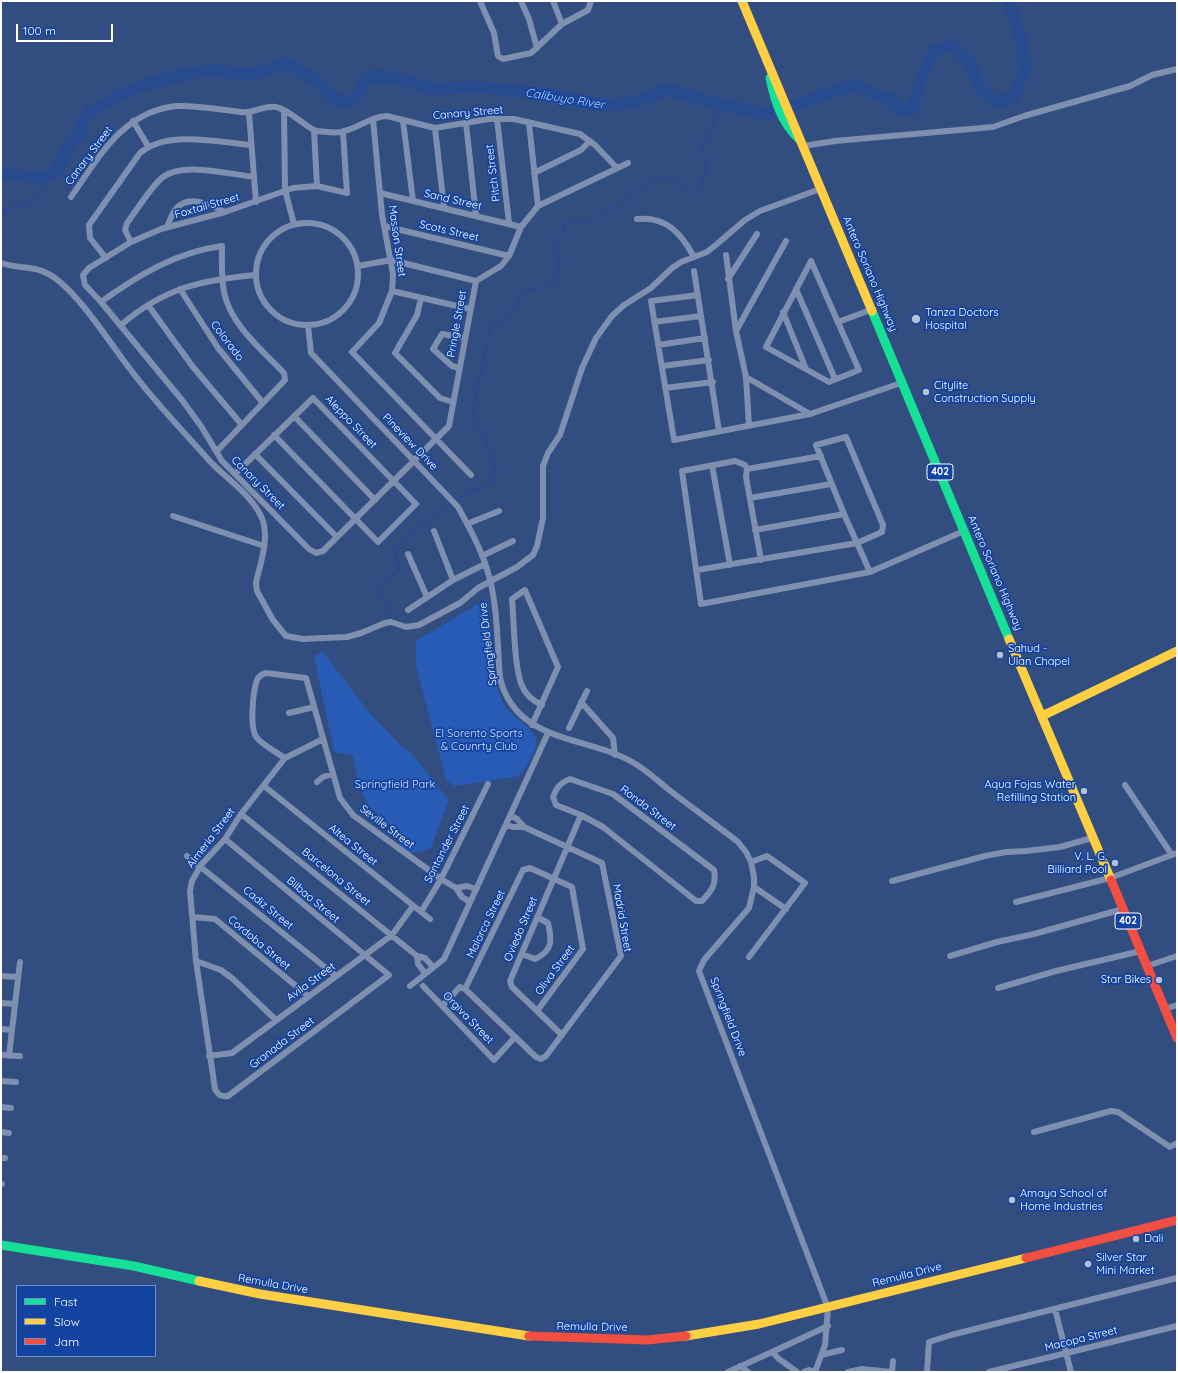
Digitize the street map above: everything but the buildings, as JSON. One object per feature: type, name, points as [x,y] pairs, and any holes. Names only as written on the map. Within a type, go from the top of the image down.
[{"type":"main road","points":[[742,1],[779,93],[802,143]]},
{"type":"main road","name":"Antero Soriano Highway","points":[[802,143],[820,189],[873,309],[901,383],[1176,1035]]},
{"type":"main road","points":[[1042,716],[1177,651]]},
{"type":"main road","name":"Remulla Drive","points":[[1,1245],[134,1266],[260,1294],[522,1336],[646,1340],[695,1336],[760,1324],[1177,1220]]},
{"type":"street","points":[[480,1],[494,34],[498,56],[503,59],[531,53],[562,24],[588,10],[591,1]]},
{"type":"street","points":[[521,1],[529,19],[537,48]]},
{"type":"street","points":[[553,1],[562,24]]},
{"type":"street","points":[[802,143],[993,127],[1024,116],[1130,86],[1152,75],[1177,68]]},
{"type":"street","name":"Canary Street","points":[[71,196],[108,143],[125,126],[154,111],[178,106],[249,113],[270,107],[284,110]]},
{"type":"street","points":[[284,110],[314,131],[317,186]]},
{"type":"street","points":[[284,110],[285,190],[294,224]]},
{"type":"street","points":[[249,113],[256,202]]},
{"type":"street","name":"Canary Street","points":[[314,131],[343,132],[373,119],[387,116],[435,128],[497,119],[514,119],[580,134],[590,141],[617,168]]},
{"type":"street","name":"Masson Street","points":[[373,119],[384,226],[393,274],[392,291],[379,322],[352,352],[436,440]]},
{"type":"street","name":"Pitch Street","points":[[497,119],[509,223]]},
{"type":"street","points":[[133,121],[148,146]]},
{"type":"street","points":[[403,121],[413,201]]},
{"type":"street","points":[[466,123],[476,215]]},
{"type":"street","points":[[529,123],[538,206]]},
{"type":"street","points":[[435,128],[444,208]]},
{"type":"street","name":"Foxtail Street","points":[[83,275],[90,268],[131,242],[167,227],[225,212],[256,202],[285,190],[317,186],[347,192],[343,132]]},
{"type":"street","points":[[106,258],[90,238],[89,224],[140,153],[148,146],[176,139],[251,145]]},
{"type":"street","points":[[534,173],[581,150],[590,141]]},
{"type":"street","name":"Pringle Street","points":[[415,461],[449,426],[476,281],[501,266],[509,256],[521,227],[538,206],[628,163]]},
{"type":"street","points":[[131,242],[125,230],[127,223],[162,177],[171,172],[186,169],[254,177]]},
{"type":"street","points":[[1,263],[42,270],[66,288],[131,371],[212,464],[252,502],[262,520],[266,534],[256,583],[258,591],[280,631],[293,638],[354,636],[385,623],[391,622],[406,627],[419,625],[460,603],[489,581],[517,566],[533,555],[537,546],[543,518],[543,466],[548,453],[560,435],[582,368],[596,338],[612,316],[624,305],[651,288],[672,268],[707,252],[745,220],[760,211],[820,189]]},
{"type":"street","name":"Sand Street","points":[[380,193],[521,227]]},
{"type":"street","points":[[167,227],[176,209],[188,202],[204,202],[225,212]]},
{"type":"street","points":[[637,219],[651,219],[670,226],[694,257]]},
{"type":"street","points":[[308,222],[322,225],[335,231],[351,248],[358,266],[358,279],[355,292],[349,304],[340,313],[329,320],[308,325],[290,322],[278,317],[262,298],[258,287],[256,274],[259,256],[264,246],[280,230],[294,224],[308,222]]},
{"type":"street","name":"Scots Street","points":[[384,226],[509,256]]},
{"type":"street","points":[[728,279],[757,234]]},
{"type":"street","points":[[736,331],[786,241]]},
{"type":"street","points":[[102,302],[125,284],[155,267],[201,249],[222,246],[222,278],[224,293],[230,309],[239,325],[284,373],[285,380],[217,451]]},
{"type":"street","points":[[726,255],[736,331],[746,377],[749,426]]},
{"type":"street","points":[[358,266],[391,260],[476,281]]},
{"type":"street","points":[[811,261],[859,370],[829,382],[766,347],[796,289],[811,261]]},
{"type":"street","points":[[694,271],[713,382],[719,431]]},
{"type":"street","points":[[121,325],[148,305],[168,293],[196,283],[256,274]]},
{"type":"street","name":"Canary Street","points":[[83,275],[85,285],[102,302],[182,400],[222,460],[312,551],[320,553],[323,551],[415,461]]},
{"type":"street","name":"Colorado","points":[[180,289],[218,348],[263,403]]},
{"type":"street","points":[[796,289],[835,379]]},
{"type":"street","points":[[392,291],[470,309]]},
{"type":"street","points":[[698,295],[651,301],[674,440],[810,414],[901,383]]},
{"type":"street","points":[[421,298],[418,316],[395,353],[440,398],[453,402]]},
{"type":"street","points":[[148,305],[193,367],[242,425]]},
{"type":"street","points":[[838,322],[873,309]]},
{"type":"street","points":[[783,312],[806,369]]},
{"type":"street","points":[[654,322],[702,316]]},
{"type":"street","name":"Pineview Drive","points":[[308,325],[311,353],[458,507],[482,556],[489,581]]},
{"type":"street","points":[[459,368],[452,366],[433,349],[442,334],[465,338]]},
{"type":"street","points":[[658,344],[705,338]]},
{"type":"street","points":[[662,366],[709,360]]},
{"type":"street","points":[[746,377],[810,414]]},
{"type":"street","points":[[665,388],[713,382]]},
{"type":"street","name":"Aleppo Street","points":[[235,474],[313,398],[416,504],[378,542],[355,519]]},
{"type":"street","points":[[294,416],[375,500]]},
{"type":"street","points":[[274,435],[355,519]]},
{"type":"street","points":[[696,570],[857,543],[882,532],[884,529],[846,437],[816,445],[831,484],[844,514],[857,543],[870,572]]},
{"type":"street","points":[[436,440],[471,475]]},
{"type":"street","points":[[255,454],[336,537]]},
{"type":"street","points":[[747,469],[821,456]]},
{"type":"street","points":[[761,560],[746,477],[747,469],[745,465],[735,461],[682,471],[701,604],[870,572],[964,531]]},
{"type":"street","points":[[712,465],[730,565]]},
{"type":"street","points":[[750,498],[831,484]]},
{"type":"street","points":[[467,524],[499,511]]},
{"type":"street","points":[[755,530],[844,514]]},
{"type":"street","points":[[173,516],[264,546]]},
{"type":"street","points":[[434,531],[453,580]]},
{"type":"street","points":[[482,556],[513,541]]},
{"type":"street","points":[[408,554],[427,597]]},
{"type":"street","points":[[408,610],[453,580],[485,564]]},
{"type":"street","name":"Springfield Drive","points":[[489,581],[502,687],[514,709],[532,725],[548,733],[615,755],[634,763],[738,842],[752,862],[754,887],[748,908],[704,960],[700,971],[828,1308]]},
{"type":"street","points":[[532,725],[542,705],[558,667],[526,590],[512,599],[518,674],[522,686],[528,696],[542,705]]},
{"type":"street","points":[[285,758],[257,738],[254,733],[253,703],[257,680],[261,675],[266,673],[306,678],[323,740]]},
{"type":"street","points":[[569,728],[587,691]]},
{"type":"street","points":[[581,702],[613,738],[615,755]]},
{"type":"street","points":[[289,713],[314,707]]},
{"type":"street","points":[[410,986],[444,959],[548,733]]},
{"type":"street","name":"Almeria Street","points":[[209,1056],[196,961],[190,891],[192,881],[200,865],[225,839],[241,814],[285,758],[323,740]]},
{"type":"street","name":"Seville Street","points":[[323,740],[340,798],[353,815],[441,879],[456,888],[462,898],[470,902]]},
{"type":"street","points":[[317,782],[323,777],[333,774]]},
{"type":"street","name":"Ronda Street","points":[[570,779],[613,794],[714,870],[716,879],[713,888],[702,901],[696,902],[603,827],[580,815],[556,805],[553,797],[557,787],[562,782],[570,779]]},
{"type":"street","name":"Santander Street","points":[[421,912],[441,879],[488,784]]},
{"type":"street","points":[[1016,902],[1110,878],[1175,854],[1125,785]]},
{"type":"street","name":"Altea Street","points":[[264,786],[430,919]]},
{"type":"street","name":"Barcelona Street","points":[[241,814],[417,956],[425,958],[433,967]]},
{"type":"street","name":"Oviedo Street","points":[[562,1035],[512,987],[510,981],[568,847],[580,815]]},
{"type":"street","name":"Madrid Street","points":[[511,816],[517,819],[524,828]]},
{"type":"street","name":"Madrid Street","points":[[507,824],[513,827],[524,828],[602,863],[621,956],[546,1056],[541,1059],[536,1057],[515,1037]]},
{"type":"street","points":[[892,881],[985,856],[1006,852],[1060,847],[1092,838]]},
{"type":"street","name":"Bilbao Street","points":[[225,839],[389,975]]},
{"type":"street","name":"Cadiz Street","points":[[187,856],[336,976]]},
{"type":"street","points":[[749,957],[805,883],[767,856],[752,862]]},
{"type":"street","name":"Malorca Street","points":[[465,989],[523,870],[530,868],[554,879]]},
{"type":"street","name":"Oliva Street","points":[[537,1011],[584,949],[572,887],[554,879]]},
{"type":"street","name":"Seville Street","points":[[456,888],[467,886],[476,889]]},
{"type":"street","points":[[754,887],[786,909]]},
{"type":"street","name":"Avila Street","points":[[209,1056],[232,1052],[365,955],[392,935],[413,906]]},
{"type":"street","points":[[950,956],[1123,909]]},
{"type":"street","name":"Cordoba Street","points":[[193,917],[215,919],[308,996]]},
{"type":"street","points":[[522,954],[535,959],[544,955],[550,944],[551,936],[548,923],[537,917]]},
{"type":"street","points":[[998,988],[1056,971],[1140,951]]},
{"type":"street","name":"Barcelona Street","points":[[417,956],[418,964],[425,973]]},
{"type":"street","points":[[1147,966],[1177,956]]},
{"type":"street","points":[[196,961],[221,970],[233,979],[276,1020]]},
{"type":"street","points":[[8,1056],[20,962]]},
{"type":"street","name":"Granada Street","points":[[209,1056],[215,1089],[220,1096],[228,1096],[389,975]]},
{"type":"street","points":[[1,976],[18,977]]},
{"type":"street","name":"Orgiva Street","points":[[423,986],[494,1060],[515,1037]]},
{"type":"street","points":[[442,1005],[460,987],[465,989],[515,1037]]},
{"type":"street","points":[[1,1003],[15,1004]]},
{"type":"street","points":[[1165,1009],[1177,1005]]},
{"type":"street","points":[[1,1029],[12,1030]]},
{"type":"street","points":[[1,1055],[20,1056]]},
{"type":"street","points":[[1,1081],[16,1082]]},
{"type":"street","points":[[1,1107],[11,1108]]},
{"type":"street","points":[[1034,1132],[1111,1111],[1118,1112],[1170,1147],[1177,1143]]},
{"type":"street","points":[[1,1132],[9,1133]]},
{"type":"street","points":[[927,1372],[929,1342],[1177,1278]]},
{"type":"street","points":[[804,1372],[815,1372],[825,1345],[828,1326],[828,1308]]},
{"type":"street","points":[[1055,1309],[1071,1372]]},
{"type":"street","points":[[728,1372],[828,1326]]},
{"type":"street","name":"Macopa Street","points":[[989,1372],[1177,1326]]},
{"type":"street","points":[[821,1355],[842,1350]]},
{"type":"street","points":[[772,1352],[797,1372]]},
{"type":"street","points":[[848,1372],[862,1369],[891,1372],[893,1361]]},
{"type":"street","points":[[740,1366],[748,1372]]},
{"type":"green space","name":"El Sorento Sports & Counrty Club","points":[[488,598],[494,671],[501,698],[510,713],[528,727],[534,735],[536,745],[531,759],[520,776],[455,786],[446,780],[416,666],[416,641]]},
{"type":"green space","name":"Springfield Park","points":[[323,652],[368,711],[399,744],[411,753],[449,800],[431,848],[419,852],[405,853],[388,823],[370,807],[366,801],[358,782],[353,755],[334,752],[314,656]]},
{"type":"waterway","name":"Calibuyo River","points":[[1,172],[33,177],[41,177],[55,172],[61,165],[67,148],[82,133],[81,124],[89,112],[124,93],[147,84],[210,70],[242,74],[259,73],[288,63],[316,80],[333,98],[347,103],[357,96],[366,79],[377,75],[410,81],[431,89],[478,87],[551,95],[608,106],[639,101],[667,89],[726,106],[769,114],[853,85],[891,100],[899,110],[913,109],[919,84],[934,51],[950,45],[970,62],[980,89],[996,102],[1013,98],[1025,69],[1022,44],[1009,1]]},
{"type":"waterway","points":[[392,614],[377,588],[400,568],[394,550],[443,507],[492,481],[496,468],[485,438],[472,416],[490,329],[510,313],[517,303],[522,290],[540,288],[556,282],[560,263],[556,247],[566,222],[586,222],[627,199],[651,180],[670,178],[691,193],[697,191],[707,169],[702,147],[721,110],[731,107]]},
{"type":"waterway","points":[[1,211],[39,199],[46,177]]},
{"type":"traffic: fast","points":[[770,78],[774,95],[783,118],[799,139]]},
{"type":"traffic: fast","points":[[872,311],[1009,639]]},
{"type":"traffic: fast","points":[[1,1245],[134,1266],[199,1281]]},
{"type":"traffic: slow","points":[[742,1],[872,311]]},
{"type":"traffic: slow","points":[[1009,639],[1111,880]]},
{"type":"traffic: slow","points":[[1042,716],[1177,651]]},
{"type":"traffic: slow","points":[[686,1336],[759,1324],[1026,1258]]},
{"type":"traffic: slow","points":[[199,1281],[260,1294],[529,1336]]},
{"type":"traffic: jam","points":[[1111,880],[1177,1038]]},
{"type":"traffic: jam","points":[[1026,1258],[1177,1220]]},
{"type":"traffic: jam","points":[[529,1336],[647,1340],[686,1336]]},
{"type":"place","name":"Tanza Doctors Hospital","points":[[916,319]]},
{"type":"place","name":"Citylite Construction Supply","points":[[926,392]]},
{"type":"place","name":"Sahud - Ulan Chapel","points":[[1000,655]]},
{"type":"place","name":"Aqua Fojas Water Refilling Station","points":[[1084,791]]},
{"type":"place","name":"V. L. G. Billiard Pool","points":[[1115,863]]},
{"type":"place","name":"Star Bikes","points":[[1159,980]]},
{"type":"place","name":"Amaya School of Home Industries","points":[[1012,1200]]},
{"type":"place","name":"Dali","points":[[1136,1239]]},
{"type":"place","name":"Silver Star Mini Market","points":[[1088,1264]]}]
